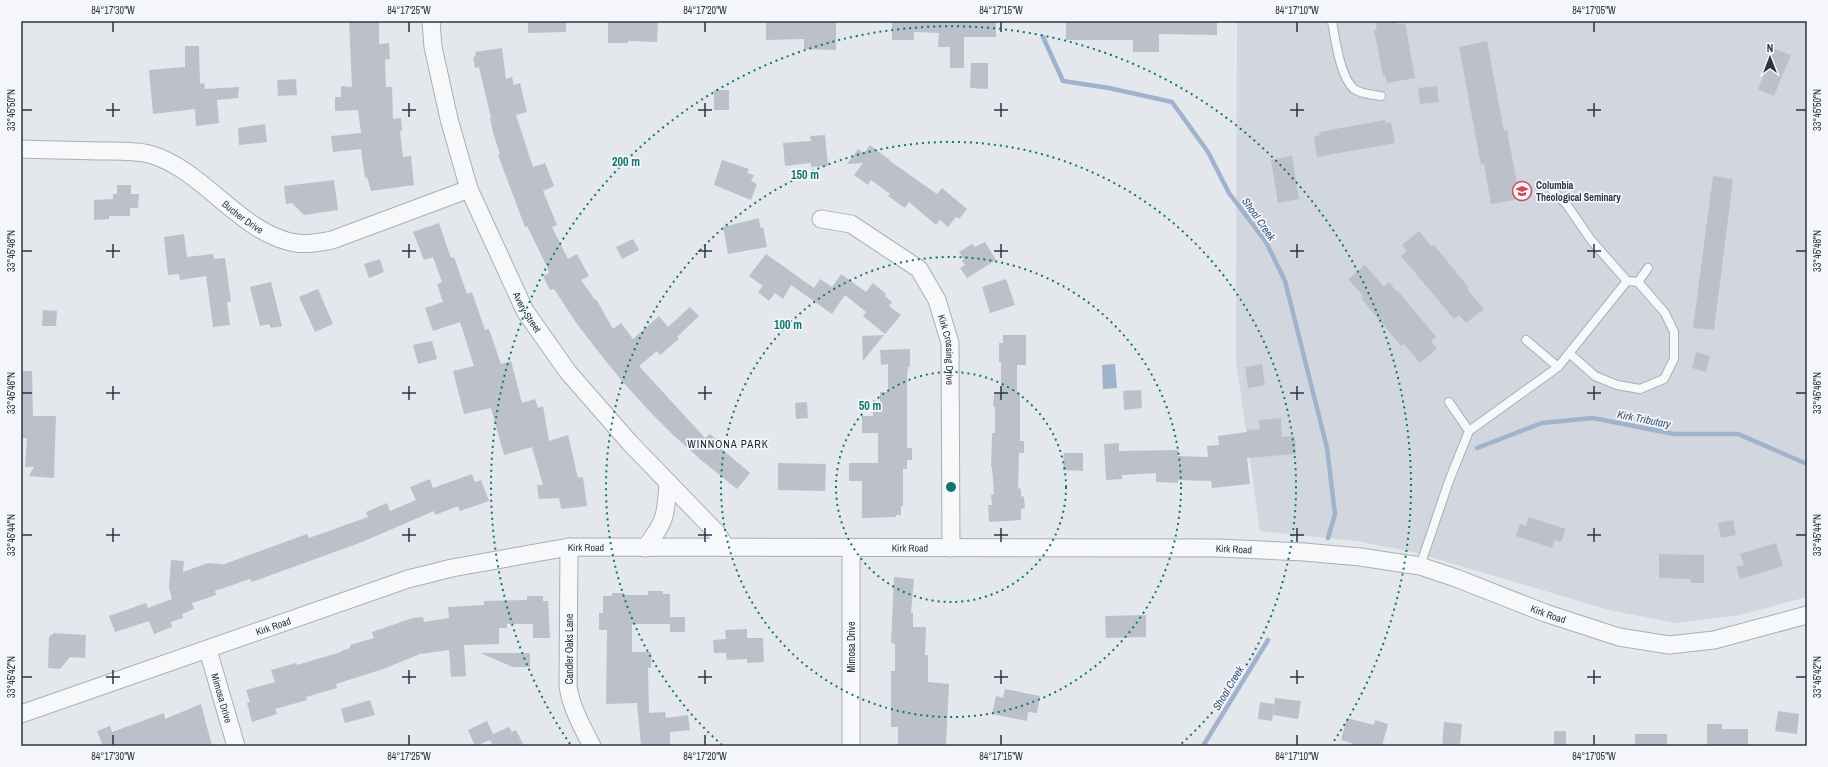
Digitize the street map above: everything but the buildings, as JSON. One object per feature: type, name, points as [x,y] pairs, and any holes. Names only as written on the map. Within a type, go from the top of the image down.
[{"type":"street","name":"Avery Street","points":[[431,21],[433,47],[449,119],[469,189],[525,310],[568,372],[630,443],[716,532],[726,547]]},
{"type":"street","name":"Bucher Drive","points":[[21,149],[116,151],[148,154],[178,166],[255,226],[274,237],[295,243],[313,244],[332,240],[469,189]]},
{"type":"street","name":"Kirk Crossing Drive","points":[[821,219],[851,224],[919,269],[937,300],[950,343],[951,548]]},
{"type":"street","points":[[645,548],[663,522],[667,510],[668,482]]},
{"type":"street","name":"Kirk Road","points":[[21,714],[408,579],[452,568],[569,547],[1219,548],[1311,552],[1368,558],[1420,566],[1456,578],[1544,613],[1619,637],[1669,645],[1714,640],[1807,615]]},
{"type":"street","name":"Candler Oaks Lane","points":[[569,547],[568,686],[581,726],[592,746]]},
{"type":"street","name":"Mimosa Drive","points":[[851,548],[851,746]]},
{"type":"street","name":"Mimosa Drive","points":[[208,650],[236,746]]},
{"type":"lane","points":[[1332,21],[1343,70],[1351,85],[1354,89],[1362,92],[1381,96]]},
{"type":"lane","points":[[1553,190],[1567,205],[1591,240],[1627,281],[1638,282],[1665,313],[1674,332],[1674,358],[1664,379],[1640,389],[1618,385],[1595,376],[1569,353]]},
{"type":"lane","points":[[1638,282],[1648,268]]},
{"type":"lane","points":[[1420,566],[1449,481],[1469,431],[1558,367],[1627,281]]},
{"type":"lane","points":[[1526,340],[1558,367]]},
{"type":"lane","points":[[1449,402],[1469,431]]},
{"type":"shaded area","name":"Columbia Theological Seminary","points":[[1237,21],[1807,21],[1807,597],[1740,615],[1676,623],[1613,611],[1413,552],[1356,541],[1260,531],[1236,360]]},
{"type":"water","points":[[1115,364],[1117,388],[1103,389],[1102,365]]},
{"type":"waterway","name":"Shoal Creek","points":[[1043,37],[1063,81],[1109,88],[1172,102],[1208,152],[1229,193],[1266,242],[1285,281],[1327,448],[1335,514],[1328,538]]},
{"type":"waterway","name":"Kirk Tributary","points":[[1477,448],[1542,423],[1593,418],[1674,434],[1738,434],[1807,464]]},
{"type":"waterway","name":"Shoal Creek","points":[[1203,746],[1268,640]]},
{"type":"place","name":"Columbia Theological Seminary","points":[[1522,191]]},
{"type":"district","name":"WINNONA PARK","points":[[728,444]]}]
